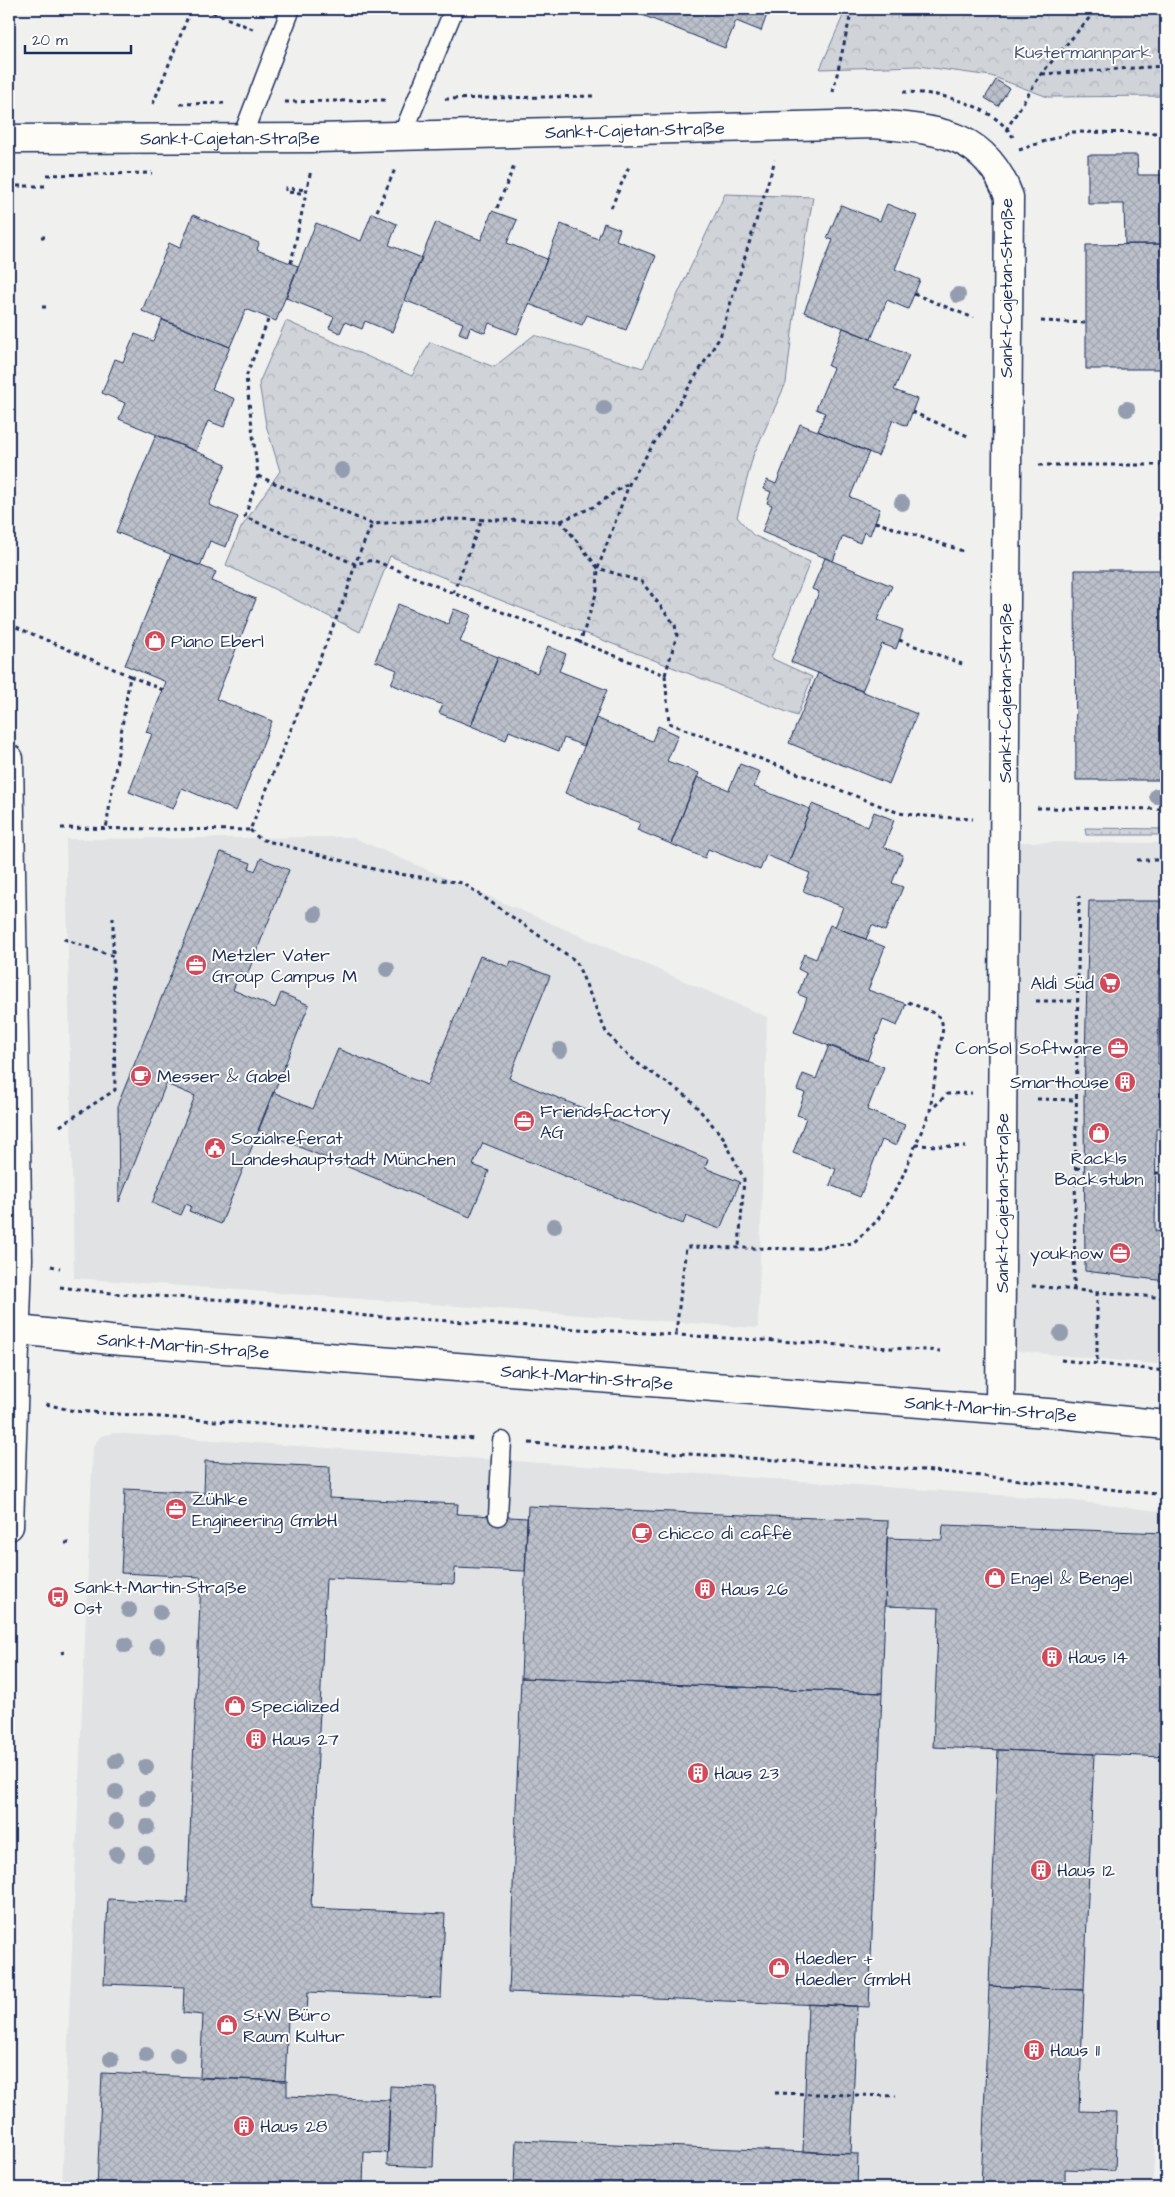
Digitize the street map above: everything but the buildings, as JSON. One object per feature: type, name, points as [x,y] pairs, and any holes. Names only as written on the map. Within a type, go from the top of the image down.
[{"type":"street","name":"Sankt-Cajetan-Straße","points":[[9,139],[316,138],[875,124],[938,131],[964,141],[987,160],[1001,177],[1008,197],[1000,1409]]},
{"type":"street","points":[[9,759],[18,1259],[12,1330],[9,1526]]},
{"type":"street","name":"Sankt-Martin-Straße","points":[[12,1330],[76,1337],[1000,1409],[1166,1425]]},
{"type":"lane","points":[[402,136],[454,9]]},
{"type":"lane","points":[[242,137],[289,14]]},
{"type":"lane","points":[[498,1516],[502,1441]]},
{"type":"path","points":[[153,104],[191,9]]},
{"type":"path","points":[[204,9],[264,34]]},
{"type":"path","points":[[833,92],[852,9]]},
{"type":"path","points":[[987,160],[1041,74],[1097,9]]},
{"type":"path","points":[[1041,74],[1166,66]]},
{"type":"path","points":[[987,160],[1072,132],[1166,133]]},
{"type":"path","points":[[291,263],[308,190],[316,138]]},
{"type":"path","points":[[580,643],[597,591],[598,568],[630,482],[720,337],[776,160]]},
{"type":"path","points":[[611,208],[630,164]]},
{"type":"path","points":[[497,208],[514,166]]},
{"type":"path","points":[[377,211],[394,169]]},
{"type":"path","points":[[9,186],[47,186]]},
{"type":"path","points":[[301,193],[286,192],[286,188],[308,190]]},
{"type":"path","points":[[41,237],[48,237]]},
{"type":"path","points":[[914,294],[974,318]]},
{"type":"path","points":[[42,307],[48,306]]},
{"type":"path","points":[[268,320],[246,377],[258,476],[245,517],[355,564],[373,560],[665,675]]},
{"type":"path","points":[[1042,321],[1086,323]]},
{"type":"path","points":[[912,412],[970,437]]},
{"type":"path","points":[[1006,465],[1166,465]]},
{"type":"path","points":[[258,476],[372,524],[444,519],[561,521],[593,507],[630,482]]},
{"type":"path","points":[[453,593],[482,519]]},
{"type":"path","points":[[561,521],[598,568],[642,582],[675,624],[677,635],[665,675],[668,723],[899,813],[949,817]]},
{"type":"path","points":[[875,522],[966,552]]},
{"type":"path","points":[[250,830],[347,592],[355,564],[372,524]]},
{"type":"path","points":[[9,624],[163,690]]},
{"type":"path","points":[[899,640],[962,664]]},
{"type":"path","points":[[106,829],[130,676]]},
{"type":"path","points":[[1037,808],[1166,809]]},
{"type":"path","points":[[61,828],[250,830],[260,839],[385,872],[463,883],[576,961],[606,1032],[619,1047],[640,1065],[688,1097],[722,1137],[744,1179],[739,1247]]},
{"type":"path","points":[[1137,860],[1166,860]]},
{"type":"path","points":[[1074,1290],[1079,896]]},
{"type":"path","points":[[60,1126],[115,1090],[113,917]]},
{"type":"path","points":[[61,938],[113,956]]},
{"type":"path","points":[[1036,1001],[1078,1001]]},
{"type":"path","points":[[676,1333],[686,1247],[804,1249],[853,1243],[876,1221],[900,1182],[930,1111],[942,1028],[941,1018],[908,1002]]},
{"type":"path","points":[[930,1111],[948,1094],[1002,1092]]},
{"type":"path","points":[[1037,1100],[1077,1100]]},
{"type":"path","points":[[916,1145],[966,1147]]},
{"type":"path","points":[[1076,1168],[1084,1168]]},
{"type":"path","points":[[1155,1173],[1166,1173]]},
{"type":"path","points":[[1001,1284],[1166,1298]]},
{"type":"path","points":[[60,1288],[120,1294],[245,1301],[367,1316],[676,1333],[940,1351]]},
{"type":"path","points":[[1097,1292],[1097,1364]]},
{"type":"path","points":[[1061,1360],[1166,1371]]},
{"type":"path","points":[[74,1411],[923,1470],[1166,1495]]},
{"type":"path","points":[[775,2093],[896,2096]]},
{"type":"shaded area","points":[[352,837],[767,1017],[758,1328],[74,1278],[66,839]]},
{"type":"shaded area","points":[[1008,842],[1166,843],[1166,1365],[1016,1351]]},
{"type":"shaded area","points":[[113,1433],[1057,1499],[1166,1512],[1166,2002],[1152,2188],[62,2188],[93,1446],[101,1436]]},
{"type":"green space","name":"Kustermannpark","points":[[846,9],[1166,9],[1166,96],[1048,97],[991,76],[918,66],[820,69]]},
{"type":"green space","points":[[725,194],[813,197],[796,300],[786,383],[753,456],[737,517],[753,535],[810,562],[771,658],[812,677],[797,716],[390,556],[360,632],[226,565],[241,528],[280,471],[266,425],[259,383],[286,321],[412,376],[430,342],[494,367],[534,335],[643,368]]},
{"type":"green space","points":[[1085,828],[1166,829],[1166,835],[1086,835]]},
{"type":"place","name":"Piano Eberl","points":[[155,641]]},
{"type":"place","name":"Metzler Vater Group Campus M","points":[[196,965]]},
{"type":"place","name":"Aldi Süd","points":[[1110,983]]},
{"type":"place","name":"ConSol Software","points":[[1118,1048]]},
{"type":"place","name":"Messer & Gabel","points":[[141,1076]]},
{"type":"place","name":"Smarthouse","points":[[1125,1082]]},
{"type":"place","name":"Friendsfactory AG","points":[[524,1121]]},
{"type":"place","name":"Rackls Backstubn","points":[[1099,1133]]},
{"type":"place","name":"Sozialreferat Landeshauptstadt München","points":[[215,1148]]},
{"type":"place","name":"youknow","points":[[1120,1253]]},
{"type":"place","name":"Zühlke Engineering GmbH","points":[[176,1509]]},
{"type":"place","name":"chicco di caffè","points":[[642,1533]]},
{"type":"place","name":"Engel & Bengel","points":[[995,1578]]},
{"type":"place","name":"Haus 26","points":[[705,1589]]},
{"type":"place","name":"Sankt-Martin-Straße Ost","points":[[58,1597]]},
{"type":"place","name":"Haus 14","points":[[1052,1657]]},
{"type":"place","name":"Specialized","points":[[235,1706]]},
{"type":"place","name":"Haus 27","points":[[256,1739]]},
{"type":"place","name":"Haus 23","points":[[698,1773]]},
{"type":"place","name":"Haus 12","points":[[1041,1870]]},
{"type":"place","name":"Haedler + Haedler GmbH","points":[[779,1968]]},
{"type":"place","name":"S+W Büro Raum Kultur","points":[[227,2025]]},
{"type":"place","name":"Haus 11","points":[[1034,2050]]},
{"type":"place","name":"Haus 28","points":[[244,2126]]}]
